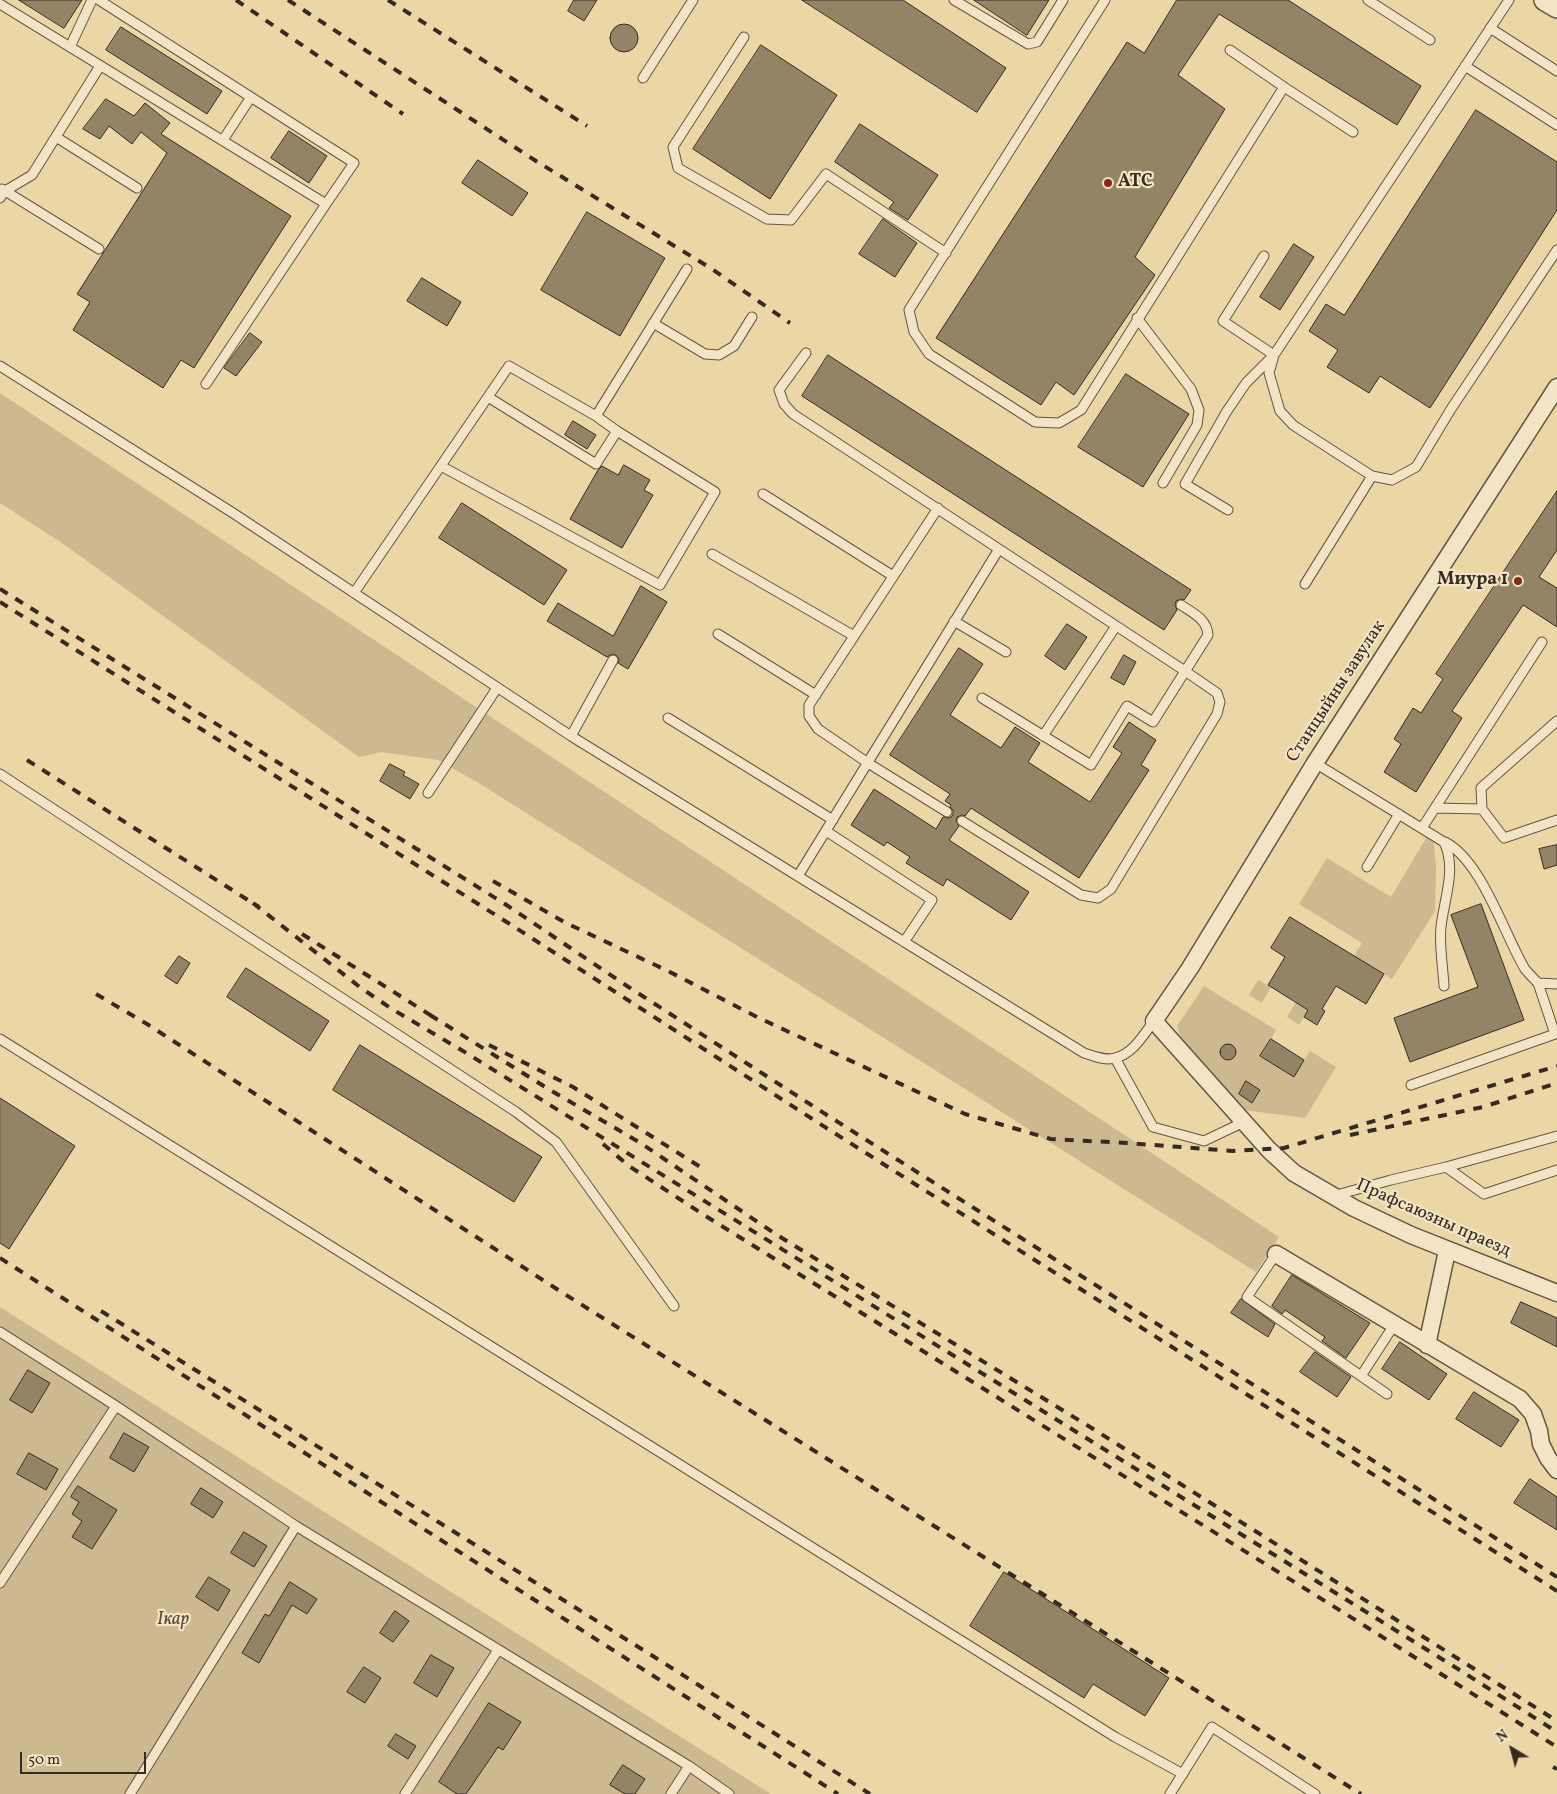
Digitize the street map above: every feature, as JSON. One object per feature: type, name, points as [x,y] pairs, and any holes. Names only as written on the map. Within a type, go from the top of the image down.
[{"type":"street","points":[[1545,0],[1557,8]]},
{"type":"street","name":"Станцыйны завулак","points":[[1154,1021],[1190,968],[1315,763],[1557,387]]},
{"type":"street","name":"Прафсаюзны праезд","points":[[1154,1021],[1269,1150],[1294,1173],[1354,1208],[1410,1235],[1557,1293]]},
{"type":"street","points":[[1427,1345],[1448,1251]]},
{"type":"street","points":[[1276,1254],[1520,1399],[1533,1414],[1541,1444],[1557,1470]]},
{"type":"lane","points":[[70,46],[92,0]]},
{"type":"lane","points":[[99,0],[354,162],[206,384]]},
{"type":"lane","points":[[954,0],[1028,44],[1037,42],[1063,0]]},
{"type":"lane","points":[[1105,0],[909,310],[914,332],[929,354],[1035,422],[1059,423],[1081,410],[1137,318],[1284,87]]},
{"type":"lane","points":[[1368,0],[1430,40]]},
{"type":"lane","points":[[1228,510],[1185,484],[1227,411],[1246,383],[1274,355],[1509,0]]},
{"type":"lane","points":[[643,78],[691,1]]},
{"type":"lane","points":[[0,4],[326,204]]},
{"type":"lane","points":[[1490,28],[1557,71]]},
{"type":"lane","points":[[744,37],[674,147],[678,168],[767,219],[790,220],[826,174],[946,253]]},
{"type":"lane","points":[[1230,50],[1353,132]]},
{"type":"lane","points":[[99,250],[2,192],[32,175],[100,66]]},
{"type":"lane","points":[[1465,66],[1557,125]]},
{"type":"lane","points":[[223,140],[251,97]]},
{"type":"lane","points":[[56,137],[137,188]]},
{"type":"lane","points":[[1274,355],[1269,373],[1280,411],[1293,425],[1372,476],[1392,480],[1416,467],[1451,409],[1557,250]]},
{"type":"lane","points":[[1264,256],[1223,321],[1274,355]]},
{"type":"lane","points":[[596,416],[687,269]]},
{"type":"lane","points":[[653,323],[705,354],[719,356],[734,346],[752,317]]},
{"type":"lane","points":[[1137,318],[1191,389],[1199,410],[1196,425],[1163,483]]},
{"type":"lane","points":[[806,353],[779,390],[784,404],[793,414],[1217,693],[1220,702],[1217,714],[1111,889],[1098,898],[1082,895],[962,821]]},
{"type":"lane","points":[[0,366],[233,513],[571,736],[1084,1053],[1101,1058],[1115,1058],[1134,1048],[1154,1021]]},
{"type":"lane","points":[[354,593],[509,366],[596,416],[715,492],[655,594]]},
{"type":"lane","points":[[488,396],[596,464],[617,431]]},
{"type":"lane","points":[[440,466],[660,586]]},
{"type":"lane","points":[[1304,584],[1372,476]]},
{"type":"lane","points":[[763,494],[893,576]]},
{"type":"lane","points":[[938,508],[816,694],[809,706],[808,716],[818,729],[868,763],[947,812]]},
{"type":"lane","points":[[798,876],[999,549]]},
{"type":"lane","points":[[712,554],[854,636]]},
{"type":"lane","points":[[982,698],[1090,765],[1127,706],[1153,722],[1208,634],[1207,627],[1202,618],[1181,605]]},
{"type":"lane","points":[[954,621],[1006,652]]},
{"type":"lane","points":[[1043,736],[1116,626]]},
{"type":"lane","points":[[718,634],[816,694]]},
{"type":"lane","points":[[1422,828],[1542,642]]},
{"type":"lane","points":[[571,736],[613,660]]},
{"type":"lane","points":[[428,793],[497,688]]},
{"type":"lane","points":[[668,718],[833,820]]},
{"type":"lane","points":[[1557,721],[1481,788],[1482,809],[1504,838],[1557,820]]},
{"type":"lane","points":[[1315,763],[1444,842],[1456,847],[1469,863],[1492,901],[1526,971],[1538,983],[1555,1034],[1412,1085]]},
{"type":"lane","points":[[0,774],[516,1112],[556,1142],[674,1306]]},
{"type":"lane","points":[[1435,808],[1482,809]]},
{"type":"lane","points":[[1367,867],[1399,814]]},
{"type":"lane","points":[[826,831],[932,900],[904,942]]},
{"type":"lane","points":[[1444,842],[1449,851],[1449,886],[1441,928],[1444,986]]},
{"type":"lane","points":[[1538,983],[1557,984]]},
{"type":"lane","points":[[0,1039],[1115,1737],[1182,1774]]},
{"type":"lane","points":[[1115,1058],[1153,1127],[1204,1140],[1244,1122]]},
{"type":"lane","points":[[1333,1196],[1557,1136]]},
{"type":"lane","points":[[1446,1167],[1484,1194],[1557,1170]]},
{"type":"lane","points":[[1276,1254],[1247,1297],[1387,1394]]},
{"type":"lane","points":[[1360,1376],[1394,1325]]},
{"type":"lane","points":[[0,1332],[116,1406],[296,1526],[689,1766],[729,1794]]},
{"type":"lane","points":[[0,1583],[116,1406]]},
{"type":"lane","points":[[130,1794],[296,1526]]},
{"type":"lane","points":[[405,1794],[498,1650]]},
{"type":"lane","points":[[1170,1794],[1212,1727],[1315,1794]]},
{"type":"lane","points":[[671,1794],[689,1766]]},
{"type":"green space","points":[[0,393],[1279,1237],[1256,1272],[477,782],[438,760],[381,752],[359,757],[62,543],[0,503]]},
{"type":"green space","points":[[1432,828],[1436,867],[1435,911],[1392,979],[1354,956],[1362,943],[1299,904],[1327,858],[1391,897]]},
{"type":"green space","points":[[1258,980],[1271,987],[1262,1003],[1249,995]]},
{"type":"green space","points":[[1204,986],[1276,1030],[1261,1056],[1294,1076],[1310,1051],[1336,1067],[1305,1118],[1244,1110],[1181,1038],[1177,1026]]},
{"type":"green space","points":[[1296,1002],[1308,1010],[1299,1025],[1287,1017]]},
{"type":"green space","name":"Ікар","points":[[0,1307],[771,1794],[0,1794]]},
{"type":"building","points":[[19,0],[82,0],[64,28]]},
{"type":"building","points":[[574,0],[597,0],[584,21],[568,11]]},
{"type":"building","points":[[802,0],[903,0],[1006,68],[977,112]]},
{"type":"building","points":[[974,0],[1049,0],[1027,35]]},
{"type":"building","name":"АТС","points":[[1177,0],[1288,0],[1421,86],[1397,125],[1219,14],[1178,75],[1225,109],[1135,257],[1155,275],[1074,395],[1056,382],[1041,405],[936,338],[1127,42],[1144,53]]},
{"type":"building","points":[[624,24],[634,28],[638,38],[634,48],[624,52],[614,48],[610,38],[614,28]]},
{"type":"building","points":[[121,27],[222,91],[207,114],[106,50]]},
{"type":"building","points":[[761,45],[837,95],[770,199],[693,149]]},
{"type":"building","points":[[106,99],[134,116],[145,103],[170,123],[161,134],[291,216],[194,368],[181,360],[163,388],[73,330],[90,302],[77,294],[167,153],[141,132],[132,144],[109,126],[100,139],[83,129]]},
{"type":"building","points":[[1476,110],[1557,162],[1557,210],[1430,408],[1380,376],[1369,393],[1327,367],[1338,350],[1309,331],[1326,304],[1344,315]]},
{"type":"building","points":[[860,124],[938,175],[908,220],[889,208],[894,202],[835,162]]},
{"type":"building","points":[[289,131],[327,156],[309,183],[271,158]]},
{"type":"building","points":[[478,160],[528,193],[512,216],[462,183]]},
{"type":"building","points":[[587,212],[665,258],[620,336],[541,290]]},
{"type":"building","points":[[883,219],[917,243],[895,277],[859,254]]},
{"type":"building","points":[[1294,244],[1314,257],[1280,310],[1260,297]]},
{"type":"building","points":[[422,278],[461,302],[447,326],[407,301]]},
{"type":"building","points":[[250,333],[262,342],[236,376],[224,368]]},
{"type":"building","points":[[828,355],[1191,590],[1184,600],[1176,601],[1177,610],[1164,630],[802,396]]},
{"type":"building","points":[[1126,374],[1189,414],[1143,487],[1078,447]]},
{"type":"building","points":[[573,421],[596,435],[587,449],[565,435]]},
{"type":"building","points":[[624,465],[650,480],[644,490],[653,495],[622,548],[570,519],[602,466],[618,475]]},
{"type":"building","points":[[1557,491],[1557,550],[1539,577],[1557,588],[1557,627],[1523,605],[1452,711],[1462,718],[1416,792],[1384,772],[1401,744],[1394,739],[1413,708],[1421,713],[1443,679],[1436,674]]},
{"type":"building","points":[[462,503],[567,570],[544,605],[439,538]]},
{"type":"building","points":[[641,586],[667,602],[628,669],[618,663],[619,659],[616,655],[612,654],[607,657],[547,621],[558,603],[613,636]]},
{"type":"building","points":[[1067,624],[1087,637],[1065,670],[1045,656]]},
{"type":"building","points":[[959,648],[983,664],[950,715],[1001,748],[1015,727],[1040,743],[1028,762],[1090,802],[1122,753],[1113,747],[1129,722],[1156,740],[1141,765],[1149,770],[1079,878],[971,808],[965,816],[957,817],[956,821],[959,826],[949,840],[1029,892],[1011,920],[947,879],[943,886],[906,863],[910,857],[887,842],[884,846],[851,825],[874,789],[936,829],[943,817],[950,818],[953,815],[951,805],[945,801],[950,794],[890,755]]},
{"type":"building","points":[[1124,655],[1136,662],[1124,685],[1111,678]]},
{"type":"building","points":[[390,764],[405,772],[403,775],[419,784],[410,799],[380,781]]},
{"type":"building","points":[[1557,845],[1557,865],[1544,869],[1539,849]]},
{"type":"building","points":[[1481,904],[1524,1020],[1410,1062],[1394,1018],[1478,987],[1451,915]]},
{"type":"building","points":[[1290,917],[1384,974],[1366,1004],[1336,986],[1322,1009],[1325,1011],[1317,1025],[1304,1017],[1308,1010],[1268,985],[1285,957],[1271,948]]},
{"type":"building","points":[[179,956],[190,963],[177,984],[165,976]]},
{"type":"building","points":[[246,968],[329,1021],[310,1051],[227,997]]},
{"type":"building","points":[[1271,1039],[1304,1060],[1294,1077],[1260,1056]]},
{"type":"building","points":[[1228,1044],[1236,1052],[1228,1060],[1220,1052]]},
{"type":"building","points":[[360,1045],[542,1157],[514,1202],[333,1090]]},
{"type":"building","points":[[1246,1081],[1260,1090],[1252,1103],[1239,1094]]},
{"type":"building","points":[[0,1098],[75,1146],[9,1249],[0,1243]]},
{"type":"building","points":[[1292,1275],[1370,1323],[1346,1358],[1322,1341],[1325,1337],[1285,1310],[1282,1314],[1272,1306]]},
{"type":"building","points":[[1241,1299],[1275,1324],[1268,1337],[1231,1313]]},
{"type":"building","points":[[1521,1302],[1557,1318],[1557,1347],[1511,1323]]},
{"type":"building","points":[[1400,1342],[1447,1374],[1429,1400],[1382,1369]]},
{"type":"building","points":[[1315,1352],[1351,1377],[1337,1397],[1300,1372]]},
{"type":"building","points":[[28,1370],[50,1383],[32,1413],[10,1400]]},
{"type":"building","points":[[1474,1392],[1519,1420],[1501,1447],[1456,1419]]},
{"type":"building","points":[[124,1433],[149,1447],[134,1472],[110,1458]]},
{"type":"building","points":[[29,1453],[58,1469],[46,1490],[17,1474]]},
{"type":"building","points":[[1530,1479],[1557,1497],[1557,1530],[1514,1503]]},
{"type":"building","points":[[78,1486],[117,1510],[92,1549],[72,1537],[82,1521],[72,1514],[79,1502],[71,1497]]},
{"type":"building","points":[[201,1488],[223,1502],[213,1518],[191,1504]]},
{"type":"building","points":[[244,1532],[267,1546],[254,1567],[231,1553]]},
{"type":"building","points":[[1004,1572],[1169,1678],[1145,1716],[1093,1684],[1084,1698],[970,1626]]},
{"type":"building","points":[[209,1577],[230,1590],[218,1611],[196,1597]]},
{"type":"building","points":[[290,1582],[317,1599],[307,1614],[292,1605],[259,1663],[242,1653],[265,1614],[269,1616]]},
{"type":"building","points":[[395,1611],[409,1621],[393,1642],[380,1633]]},
{"type":"building","points":[[431,1655],[454,1668],[437,1697],[414,1683]]},
{"type":"building","points":[[364,1667],[381,1678],[365,1703],[347,1692]]},
{"type":"building","points":[[489,1703],[521,1722],[503,1750],[498,1747],[466,1794],[457,1794],[439,1782]]},
{"type":"building","points":[[396,1734],[416,1746],[408,1759],[388,1746]]},
{"type":"building","points":[[623,1765],[645,1779],[635,1794],[625,1794],[610,1785]]},
{"type":"railway","points":[[236,0],[403,114]]},
{"type":"railway","points":[[288,0],[536,161],[712,269],[790,323]]},
{"type":"railway","points":[[388,0],[587,126]]},
{"type":"railway","points":[[0,589],[505,904],[627,986],[819,1110],[1557,1577]]},
{"type":"railway","points":[[0,602],[513,926],[817,1122],[1557,1591]]},
{"type":"railway","points":[[27,760],[259,907]]},
{"type":"railway","points":[[493,881],[566,923],[668,971],[759,1018],[965,1114],[1051,1139],[1233,1151],[1284,1148],[1557,1066]]},
{"type":"railway","points":[[253,903],[361,988],[392,1009],[463,1051],[1557,1732]]},
{"type":"railway","points":[[302,934],[435,1018]]},
{"type":"railway","points":[[96,994],[147,1024],[563,1293],[1361,1794]]},
{"type":"railway","points":[[430,1015],[550,1090],[639,1142],[777,1235],[1090,1427],[1557,1721]]},
{"type":"railway","points":[[489,1045],[573,1087],[702,1168]]},
{"type":"railway","points":[[1350,1135],[1483,1107],[1557,1083]]},
{"type":"railway","points":[[603,1144],[629,1166],[704,1215],[1557,1747]]},
{"type":"railway","points":[[0,1258],[838,1794]]},
{"type":"railway","points":[[101,1311],[870,1794]]},
{"type":"railway","points":[[1553,1767],[1557,1769]]},
{"type":"place","name":"АТС","points":[[1108,183]]},
{"type":"place","name":"Миура 1","points":[[1518,581]]}]
